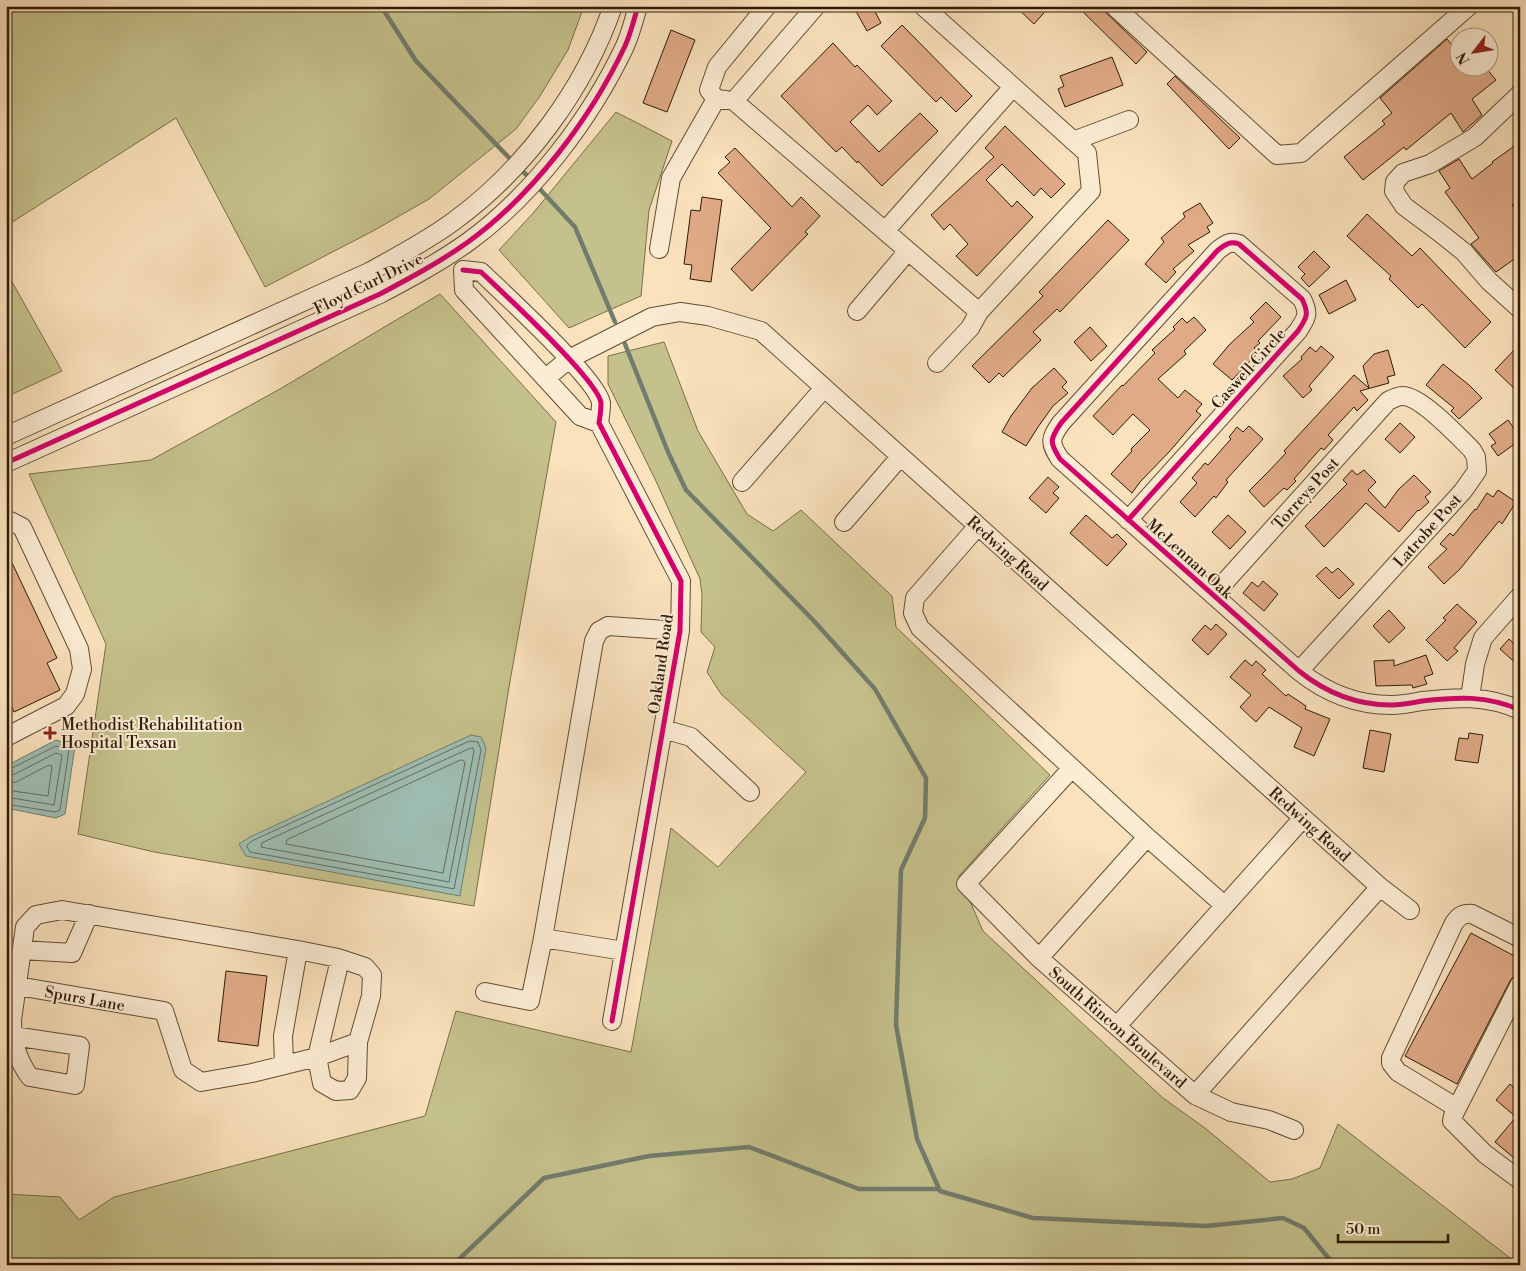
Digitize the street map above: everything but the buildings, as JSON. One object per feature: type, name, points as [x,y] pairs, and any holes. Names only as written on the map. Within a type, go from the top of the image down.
[{"type":"street","name":"Floyd Curl Drive","points":[[6,436],[369,272],[432,236],[454,221],[498,184],[532,146],[565,103],[603,34],[612,6]]},
{"type":"street","name":"Floyd Curl Drive","points":[[6,463],[380,294],[449,255],[469,241],[515,202],[551,162],[585,117],[609,78],[626,44],[638,6]]},
{"type":"street","points":[[767,6],[717,67],[709,90],[716,99],[734,101],[979,312]]},
{"type":"street","points":[[734,101],[816,6]]},
{"type":"street","points":[[923,6],[1087,152],[1091,191],[979,312],[970,328],[937,363]]},
{"type":"street","points":[[1114,6],[1277,154],[1301,153],[1459,9]]},
{"type":"street","points":[[885,231],[1013,86]]},
{"type":"street","points":[[1520,94],[1475,136],[1430,164],[1403,173],[1395,182],[1394,191],[1404,206],[1462,250],[1489,281],[1520,309]]},
{"type":"street","points":[[659,249],[671,178],[716,99]]},
{"type":"street","points":[[1073,141],[1129,120]]},
{"type":"street","points":[[432,236],[463,270],[464,290],[580,416],[599,423]]},
{"type":"street","name":"Caswell Circle","points":[[1128,520],[1298,331],[1307,317],[1302,299],[1239,244],[1227,243]]},
{"type":"street","name":"McLennan Oak","points":[[1227,243],[1218,250],[1061,423],[1052,436],[1053,448],[1060,458],[1128,520],[1299,671],[1326,690],[1348,698],[1392,705],[1470,698],[1494,700],[1520,710]]},
{"type":"street","points":[[857,311],[908,251]]},
{"type":"street","name":"Oakland Road","points":[[463,270],[481,272],[587,379],[601,402],[599,423],[681,581],[680,631],[612,1021]]},
{"type":"street","name":"Redwing Road","points":[[546,378],[569,359],[652,317],[680,312],[708,316],[761,332],[1380,887],[1410,910]]},
{"type":"street","points":[[742,482],[824,388]]},
{"type":"street","name":"Torreys Post","points":[[1213,595],[1388,401],[1401,396]]},
{"type":"street","name":"Latrobe Post","points":[[1299,671],[1462,491],[1477,471],[1476,457],[1472,450],[1426,408],[1407,396],[1401,396]]},
{"type":"street","points":[[844,522],[900,457]]},
{"type":"street","points":[[6,521],[22,527],[79,649],[82,669],[75,694],[66,706],[6,736]]},
{"type":"street","points":[[978,526],[915,598],[913,613],[920,628],[1224,904]]},
{"type":"street","points":[[1470,698],[1475,664],[1483,638],[1520,596]]},
{"type":"street","points":[[485,992],[530,1001],[544,938],[594,640],[599,631],[608,626],[680,631]]},
{"type":"street","points":[[663,729],[691,737],[750,792]]},
{"type":"street","name":"South Rincon Boulevard","points":[[1072,768],[966,884],[1039,958],[1195,1095],[1231,1112],[1269,1120],[1294,1130]]},
{"type":"street","points":[[1117,1026],[1224,904],[1303,818]]},
{"type":"street","points":[[1039,958],[1147,836]]},
{"type":"street","points":[[1195,1095],[1380,887]]},
{"type":"street","points":[[13,1036],[12,985],[22,950],[25,927],[36,915],[62,910],[90,914],[298,950],[338,958],[365,967],[372,975],[371,996],[358,1042],[357,1078],[350,1090],[336,1091],[322,1083],[317,1057],[338,968],[338,958]]},
{"type":"street","points":[[22,950],[72,953],[90,914]]},
{"type":"street","points":[[1458,1108],[1398,1072],[1391,1058],[1454,923],[1460,916],[1472,914],[1520,938]]},
{"type":"street","points":[[544,938],[624,951]]},
{"type":"street","points":[[298,950],[283,1036],[284,1065],[317,1057],[358,1042]]},
{"type":"street","points":[[1520,984],[1452,1121],[1485,1154],[1520,1180]]},
{"type":"street","name":"Spurs Lane","points":[[12,985],[164,1012],[183,1070],[201,1082],[252,1074],[284,1065]]},
{"type":"shaded area","points":[[6,6],[584,6],[568,50],[540,96],[516,129],[429,199],[373,231],[265,287],[176,118],[6,226]]},
{"type":"shaded area","points":[[616,112],[672,141],[649,210],[641,296],[569,328],[499,250],[534,212]]},
{"type":"shaded area","points":[[6,271],[62,371],[6,397]]},
{"type":"shaded area","points":[[440,294],[556,422],[509,687],[474,906],[154,852],[78,834],[106,644],[29,474],[151,460],[280,389]]},
{"type":"shaded area","points":[[664,342],[698,431],[747,514],[773,531],[801,510],[892,596],[896,627],[1050,775],[959,876],[983,931],[1163,1098],[1205,1128],[1270,1182],[1292,1179],[1320,1168],[1338,1124],[1519,1265],[6,1265],[6,1194],[60,1197],[79,1220],[114,1197],[425,1116],[456,1011],[631,1052],[671,828],[718,867],[806,772],[721,694],[707,672],[715,647],[701,632],[702,595],[700,579],[655,479],[608,384],[608,356]]},
{"type":"water","points":[[471,735],[481,737],[486,748],[460,896],[246,856],[239,844],[250,837]]},
{"type":"water","points":[[56,740],[75,746],[65,814],[56,818],[6,808],[6,766]]},
{"type":"waterway","points":[[381,6],[416,61],[514,163]]},
{"type":"waterway","points":[[519,168],[532,180]]},
{"type":"waterway","points":[[537,186],[575,227],[615,322]]},
{"type":"waterway","points":[[625,344],[668,452],[686,490],[814,621],[875,689],[926,778],[925,818],[901,870],[896,1025],[917,1139],[940,1191]]},
{"type":"waterway","points":[[453,1265],[544,1178],[649,1156],[749,1147],[859,1189],[939,1189],[940,1191],[1033,1218],[1206,1226],[1283,1218],[1304,1228],[1334,1265]]},
{"type":"waterway","points":[[6,1263],[16,1265]]},
{"type":"cycle path","points":[[6,463],[380,294],[414,276],[468,242],[515,202],[578,127],[625,46],[638,6]]},
{"type":"cycle path","points":[[1128,520],[1298,331],[1305,319],[1306,309],[1302,299],[1239,244],[1228,244],[1218,250],[1061,423],[1052,441],[1056,453],[1060,459],[1299,671],[1319,685],[1342,696],[1366,703],[1395,705],[1422,701],[1471,698],[1495,702],[1520,710]]},
{"type":"cycle path","points":[[463,270],[481,272],[568,357],[596,392],[601,403],[599,423],[681,581],[680,631],[612,1021]]},
{"type":"place","name":"Methodist Rehabilitation Hospital Texsan","points":[[50,733]]}]
